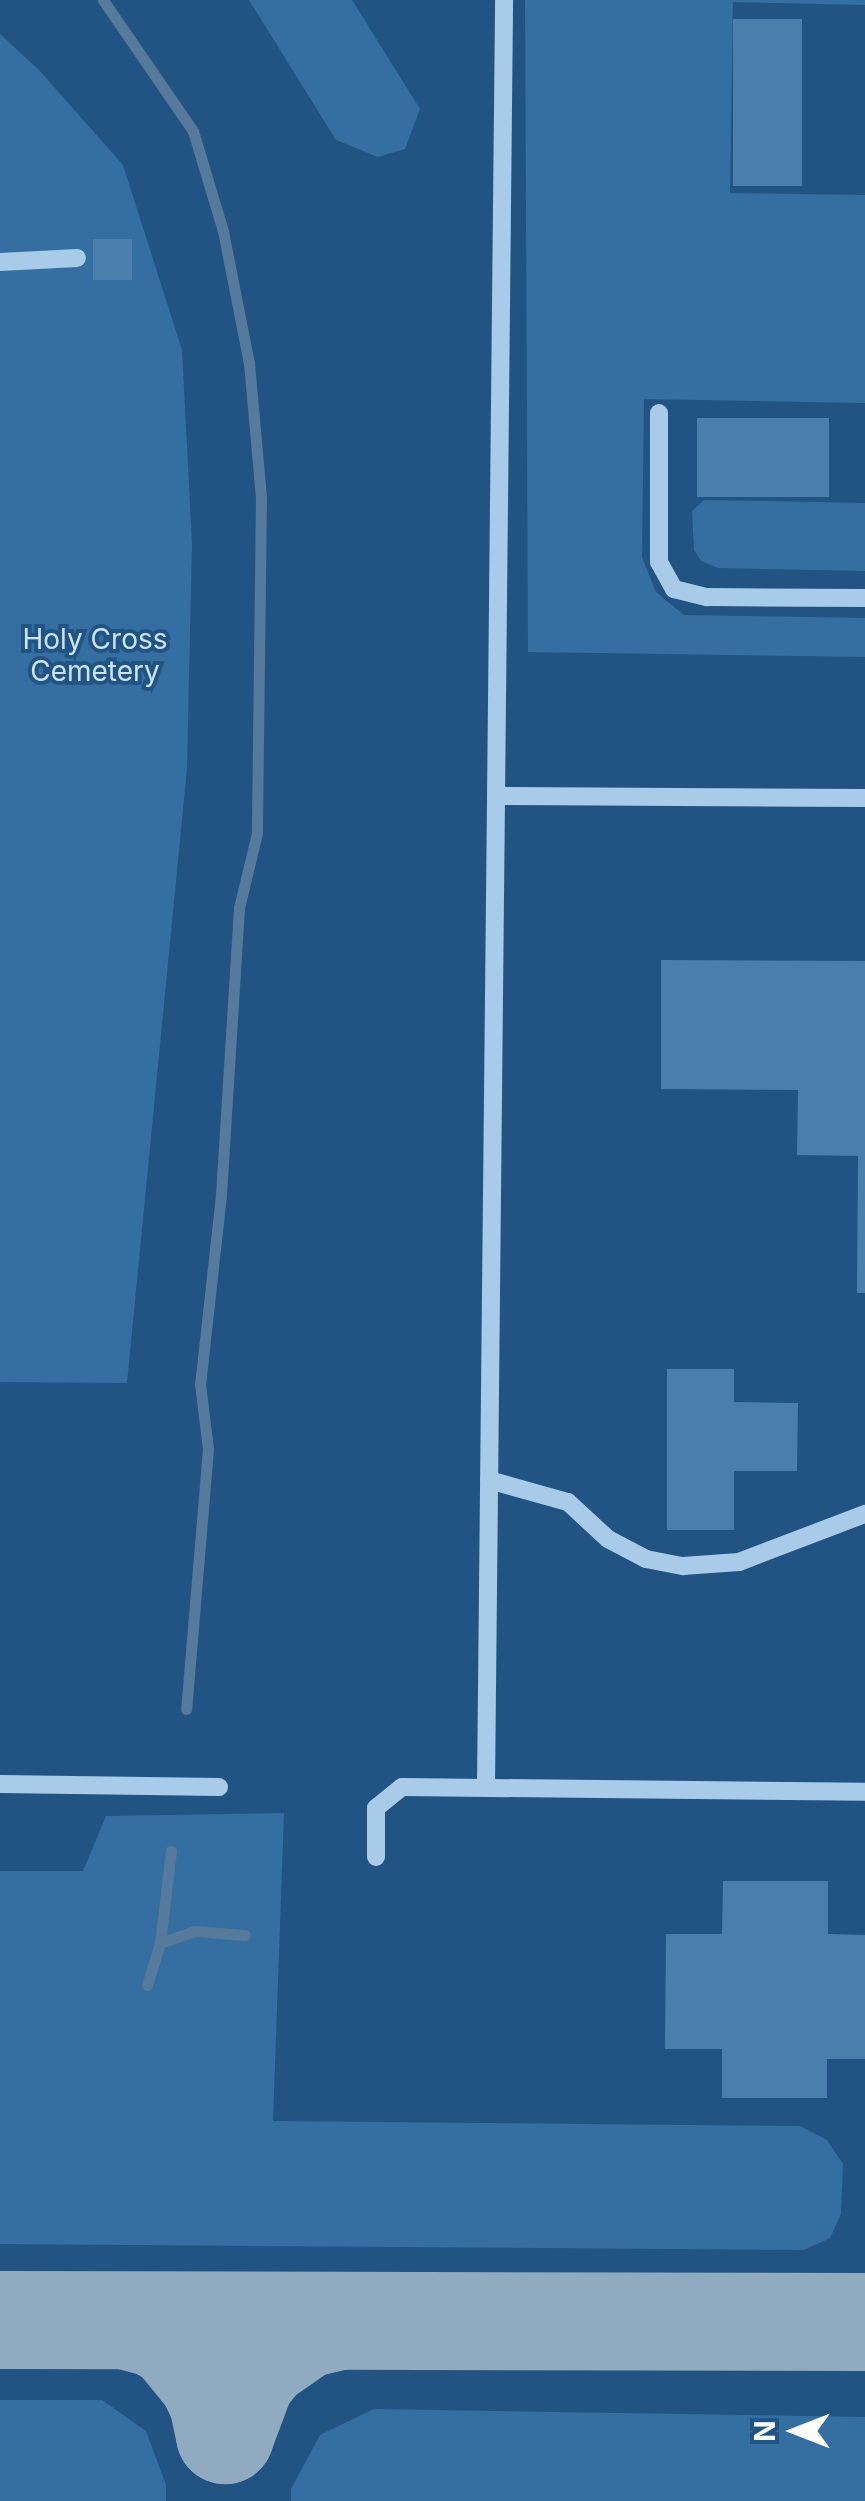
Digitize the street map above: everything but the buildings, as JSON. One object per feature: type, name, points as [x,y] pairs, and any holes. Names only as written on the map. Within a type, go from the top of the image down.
[{"type":"lane","points":[[486,1787],[504,0]]},
{"type":"lane","points":[[0,262],[77,258]]},
{"type":"lane","points":[[659,413],[659,562],[674,589],[707,597],[865,598]]},
{"type":"lane","points":[[496,796],[865,798]]},
{"type":"lane","points":[[490,1480],[568,1502],[608,1538],[646,1559],[683,1566],[739,1562],[865,1514]]},
{"type":"lane","points":[[0,1784],[219,1787]]},
{"type":"lane","points":[[376,1857],[376,1808],[402,1787],[865,1792]]},
{"type":"green space","points":[[249,0],[352,0],[420,109],[405,149],[378,157],[336,140]]},
{"type":"green space","points":[[525,0],[865,0],[865,5],[733,2],[730,193],[865,195],[865,403],[644,399],[642,557],[656,592],[684,615],[865,618],[865,657],[528,652]]},
{"type":"green space","name":"Holy Cross Cemetery","points":[[0,34],[39,70],[123,165],[182,350],[192,543],[187,768],[127,1383],[0,1382]]},
{"type":"green space","points":[[704,500],[865,503],[865,571],[718,568],[701,561],[694,550],[692,511]]},
{"type":"green space","points":[[284,1813],[273,2121],[800,2126],[827,2140],[843,2164],[841,2214],[830,2238],[804,2250],[0,2244],[0,1871],[83,1871],[106,1816]]},
{"type":"green space","points":[[0,2400],[102,2400],[146,2431],[166,2485],[166,2501],[0,2501]]},
{"type":"green space","points":[[374,2409],[865,2417],[865,2501],[291,2501],[291,2489],[320,2435]]},
{"type":"waterway","points":[[103,0],[193,131],[223,231],[249,363],[261,497],[257,833],[239,908],[221,1195],[200,1384],[208,1449],[186,1709]]},
{"type":"waterway","points":[[147,1985],[160,1943],[171,1851]]},
{"type":"waterway","points":[[160,1943],[194,1931],[245,1935]]},
{"type":"taxiway","points":[[0,2320],[865,2322]]},
{"type":"taxiway","points":[[128,2321],[157,2329],[175,2340],[207,2379],[218,2402],[225,2435],[246,2379],[262,2359],[305,2329],[336,2322]]}]
